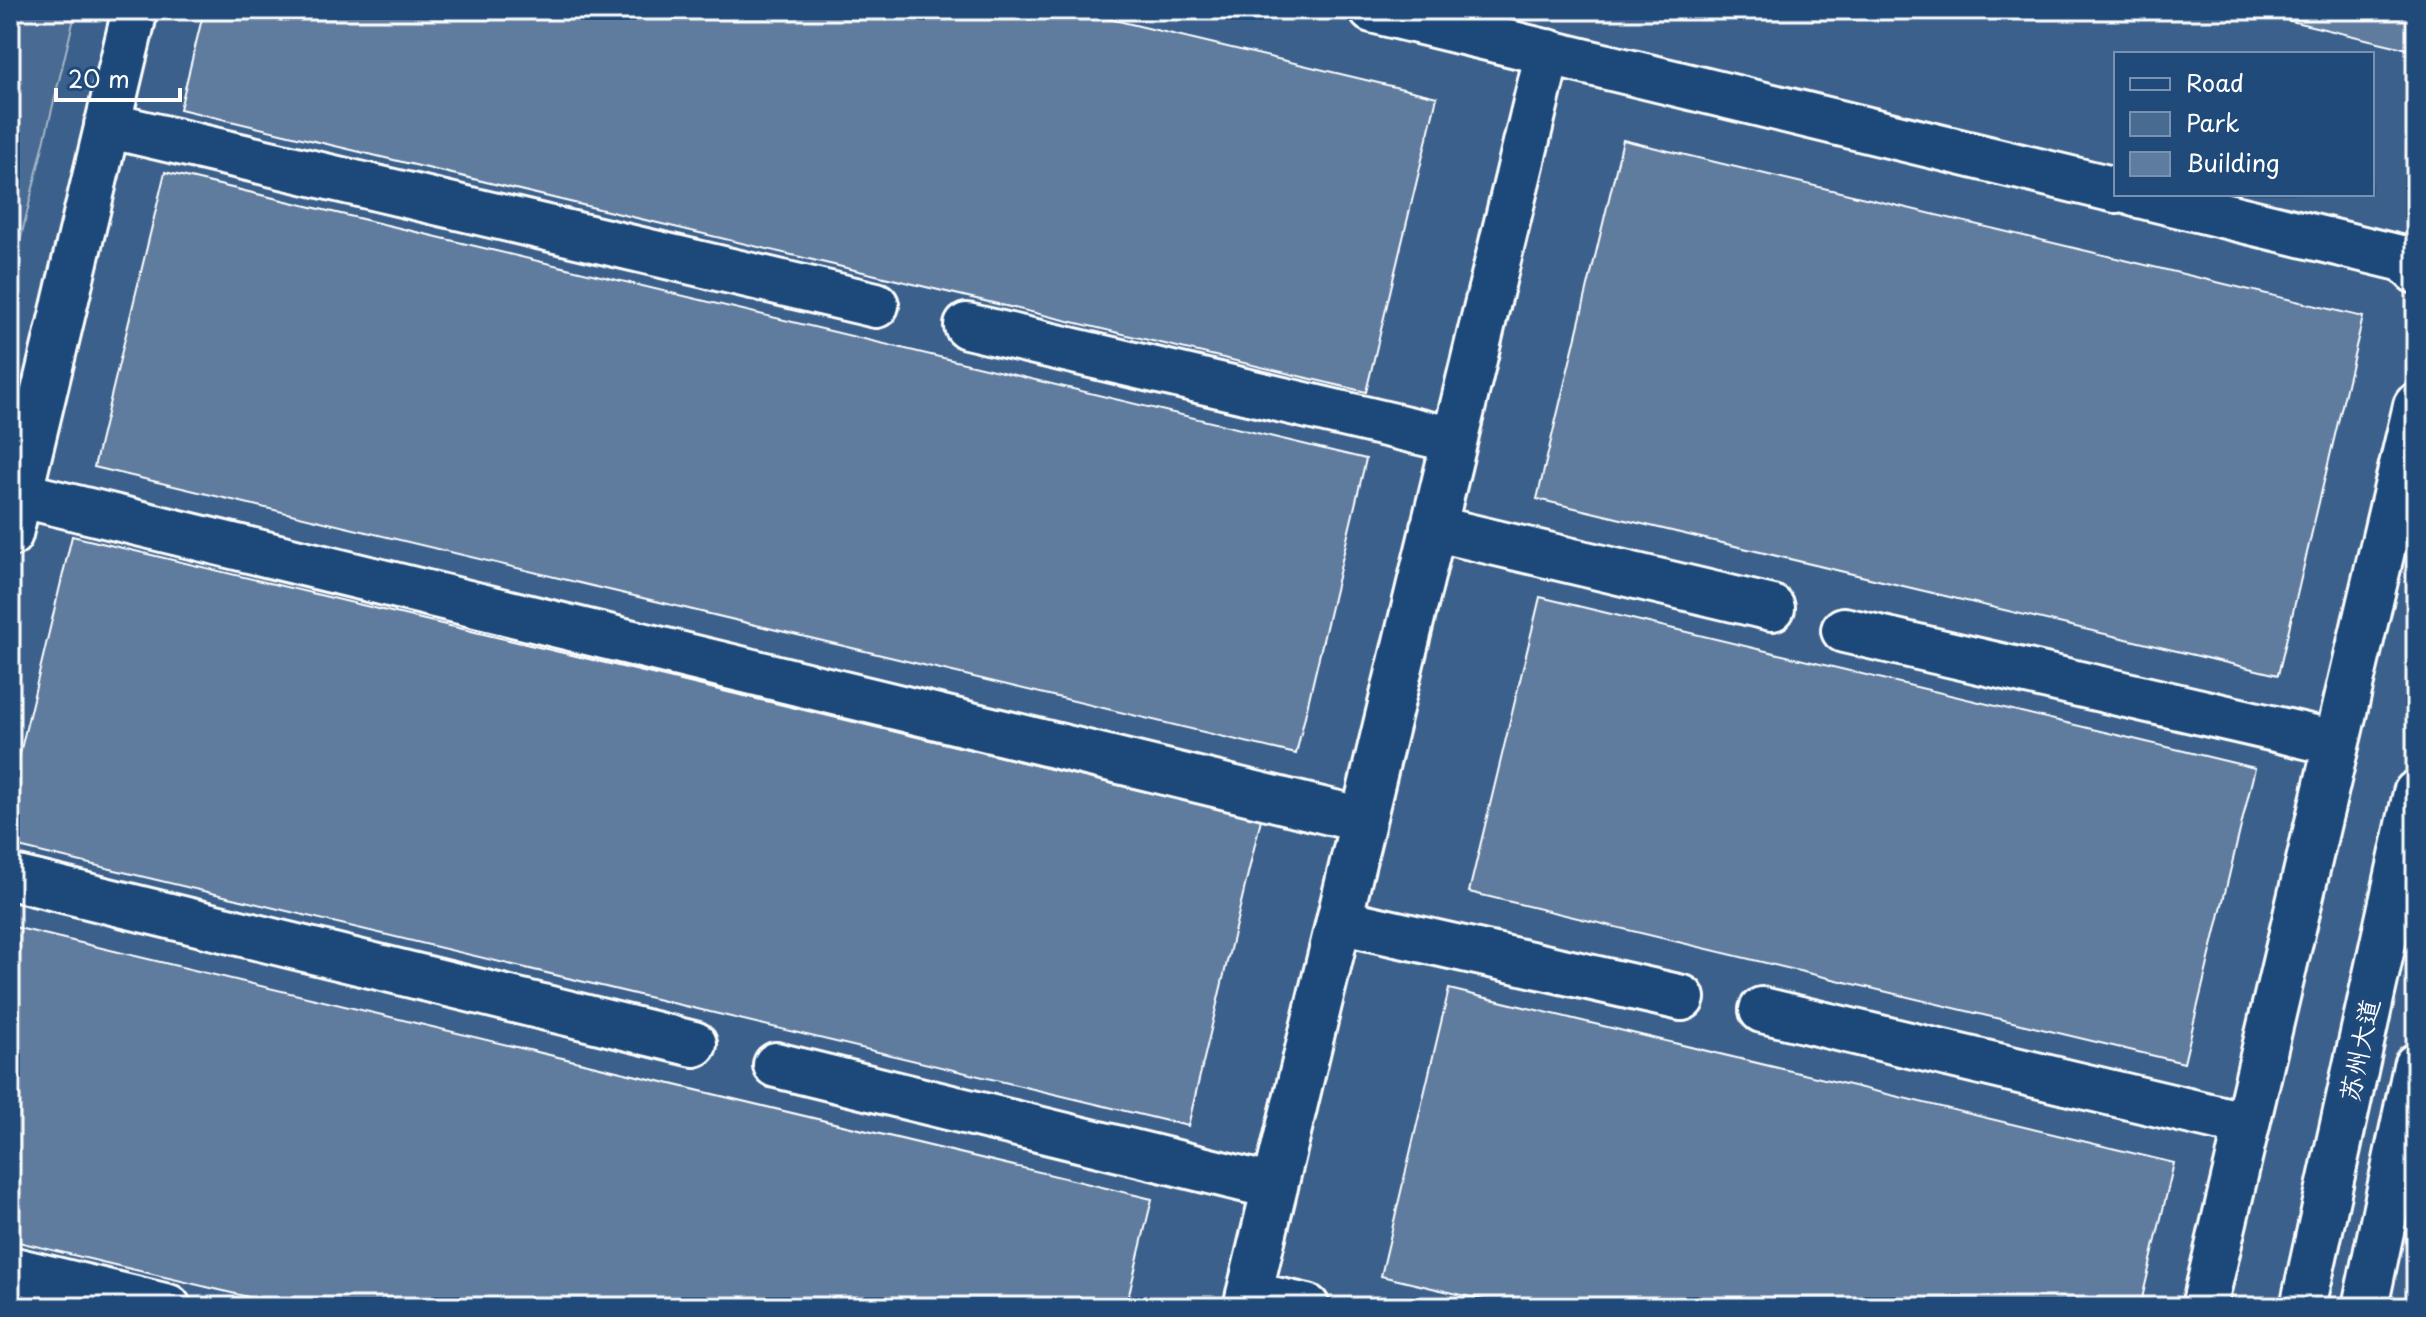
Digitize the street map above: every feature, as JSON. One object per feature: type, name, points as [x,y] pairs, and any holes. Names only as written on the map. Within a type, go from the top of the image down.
[{"type":"street","points":[[135,10],[13,507],[1363,820]]},
{"type":"street","points":[[1372,10],[2114,190]]},
{"type":"street","points":[[1307,1307],[1248,1300],[1548,52]]},
{"type":"street","points":[[107,125],[876,305]]},
{"type":"street","points":[[2143,196],[2404,259],[2416,271]]},
{"type":"street","points":[[967,326],[1454,440]]},
{"type":"street","points":[[2204,1307],[2416,406]]},
{"type":"street","points":[[1433,528],[1772,608]]},
{"type":"street","points":[[1844,630],[2336,743]]},
{"type":"street","name":"苏州大道","points":[[2303,1307],[2416,793]]},
{"type":"street","points":[[10,877],[694,1044]]},
{"type":"street","points":[[1339,921],[1682,998]]},
{"type":"street","points":[[1762,1010],[2247,1125]]},
{"type":"street","points":[[776,1065],[1275,1187]]},
{"type":"street","points":[[2365,1307],[2416,1066]]},
{"type":"street","points":[[10,1269],[168,1307]]},
{"type":"shaded area","points":[[10,10],[2416,10],[2416,1307],[10,1307]]},
{"type":"green space","points":[[10,10],[76,10],[10,283]]},
{"type":"building","points":[[204,10],[1072,10],[1437,97],[1366,392],[180,109]]},
{"type":"building","points":[[2245,10],[2416,10],[2416,51]]},
{"type":"building","points":[[1623,140],[2363,317],[2278,675],[1537,499]]},
{"type":"building","points":[[165,172],[1366,459],[1296,754],[94,467]]},
{"type":"building","points":[[72,536],[1261,819],[1188,1126],[10,845],[10,795]]},
{"type":"building","points":[[1540,597],[2255,768],[2184,1063],[1469,892]]},
{"type":"building","points":[[10,926],[1152,1199],[1126,1307],[290,1307],[10,1240]]},
{"type":"building","points":[[1449,989],[2174,1163],[2140,1307],[1513,1307],[1381,1276]]},
{"type":"building","points":[[10,1297],[51,1307],[10,1307]]}]
